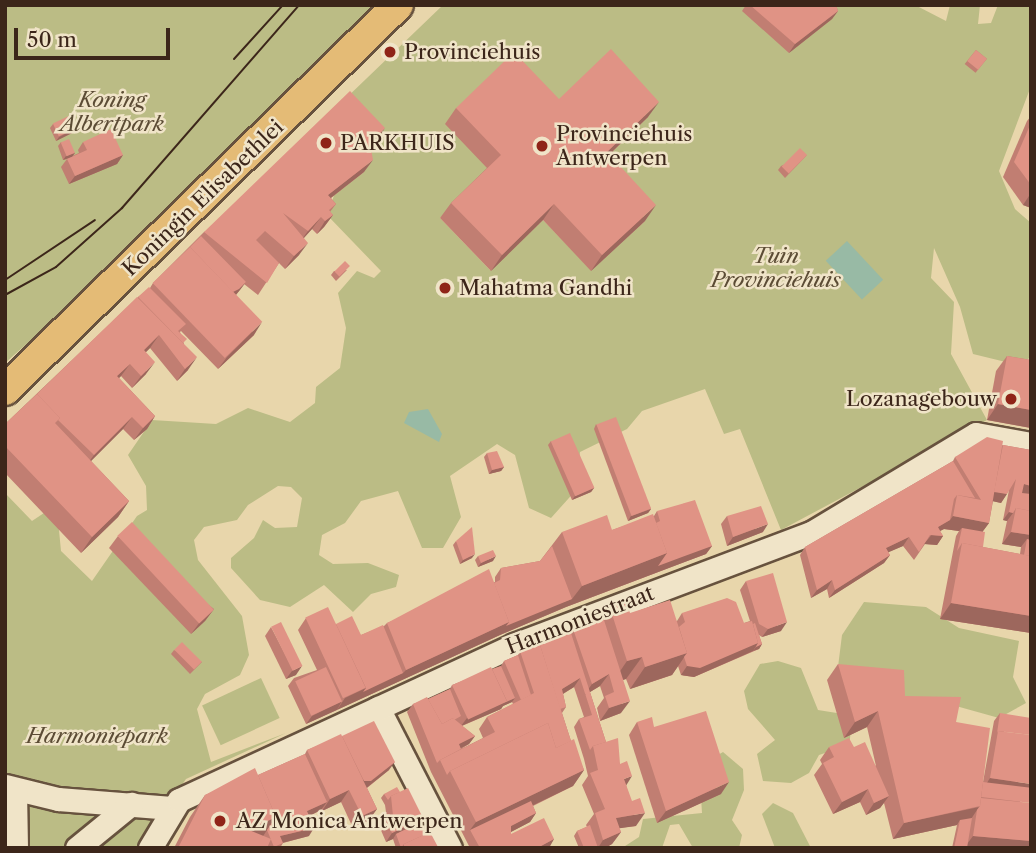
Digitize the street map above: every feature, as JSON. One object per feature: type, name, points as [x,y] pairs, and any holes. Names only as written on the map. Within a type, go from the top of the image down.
[{"type":"main road","name":"Koningin Elisabethlei","points":[[5,390],[398,5]]},
{"type":"street","name":"Harmoniestraat","points":[[172,808],[514,645],[811,533],[975,434],[1031,444]]},
{"type":"street","points":[[378,708],[450,848]]},
{"type":"street","points":[[16,848],[10,788],[172,808],[150,848]]},
{"type":"street","points":[[77,848],[131,804]]},
{"type":"green space","name":"Koning Albertpark","points":[[5,5],[378,5],[184,192],[147,238],[5,363]]},
{"type":"green space","points":[[443,5],[915,5],[946,21],[950,5],[980,5],[978,24],[991,23],[998,5],[1031,5],[1031,86],[999,171],[1015,209],[1031,223],[1031,357],[1018,365],[973,354],[960,307],[934,248],[931,278],[954,302],[951,354],[987,420],[781,530],[740,429],[724,434],[705,389],[642,411],[627,429],[580,452],[577,489],[551,518],[529,508],[515,455],[497,444],[450,476],[461,517],[443,548],[422,548],[398,491],[361,501],[345,523],[322,535],[319,555],[333,564],[368,563],[399,575],[396,587],[371,594],[353,612],[324,585],[290,607],[260,600],[231,568],[231,558],[254,538],[263,520],[275,528],[297,527],[302,498],[291,487],[278,486],[248,505],[237,520],[204,527],[194,540],[198,560],[242,616],[249,655],[240,675],[205,694],[197,709],[211,762],[286,733],[186,779],[139,848],[5,848],[5,493],[32,521],[47,511],[58,520],[61,551],[92,581],[137,516],[147,510],[146,486],[128,455],[152,420],[216,424],[248,408],[290,422],[315,403],[316,387],[340,368],[346,328],[338,293],[357,271],[374,278],[381,271],[328,216],[334,195],[364,172],[341,103]],"holes":[[[490,171],[645,221],[591,270],[543,220],[490,270],[440,218]]]},
{"type":"green space","points":[[864,602],[926,607],[959,628],[1019,641],[1013,677],[1026,703],[999,718],[956,706],[930,708],[838,667],[842,635]]},
{"type":"green space","points":[[778,661],[801,668],[818,710],[843,714],[852,724],[849,745],[819,755],[809,773],[791,783],[763,781],[757,754],[775,740],[748,709],[744,691],[760,664]]},
{"type":"green space","points":[[261,678],[280,718],[221,745],[202,705]]},
{"type":"green space","points":[[723,752],[743,769],[744,790],[732,820],[742,835],[739,848],[693,848],[679,824],[670,825],[662,848],[622,848],[639,837],[643,819],[702,813],[699,766]]},
{"type":"green space","points":[[773,803],[793,813],[811,848],[775,848],[762,814]]},
{"type":"shaded area","points":[[847,241],[883,280],[862,300],[826,261]]},
{"type":"shaded area","points":[[428,409],[442,434],[439,442],[404,423],[409,412]]},
{"type":"building","points":[[750,5],[836,5],[838,11],[795,44]]},
{"type":"building","name":"Provinciehuis Antwerpen","points":[[611,49],[659,102],[607,152],[656,205],[602,255],[554,204],[502,255],[451,203],[501,155],[456,108],[514,52],[559,99]]},
{"type":"building","points":[[976,50],[987,59],[978,70],[967,61]]},
{"type":"building","points":[[350,91],[385,128],[370,143],[373,160],[328,195],[336,204],[329,210],[333,215],[325,221],[321,217],[308,231],[283,213],[308,243],[294,256],[265,231],[256,240],[279,263],[267,283],[204,232]]},
{"type":"building","points":[[71,115],[77,128],[59,136],[53,123]]},
{"type":"building","points":[[1031,123],[1031,185],[1014,162]]},
{"type":"building","points":[[111,129],[123,155],[75,176],[67,159],[87,150],[83,142]]},
{"type":"building","points":[[69,139],[75,153],[67,156],[61,143]]},
{"type":"building","points":[[800,148],[807,155],[789,173],[782,166]]},
{"type":"building","points":[[201,236],[246,282],[233,292],[190,247]]},
{"type":"building","points":[[190,247],[262,322],[225,358],[153,283]]},
{"type":"building","points":[[345,261],[350,266],[339,277],[334,272]]},
{"type":"building","points":[[149,287],[186,324],[178,331],[187,339],[183,343],[138,297]]},
{"type":"building","points":[[137,297],[197,357],[185,369],[159,335],[144,350],[155,362],[141,376],[130,364],[117,376],[155,416],[143,428],[132,417],[94,455],[58,420],[60,418],[37,394]]},
{"type":"building","points":[[1007,356],[1031,360],[1031,410],[998,404]]},
{"type":"building","points":[[37,394],[60,418],[55,423],[129,501],[92,537],[5,446],[5,424]]},
{"type":"building","points":[[616,417],[651,508],[632,516],[596,425]]},
{"type":"building","points":[[570,433],[594,488],[575,496],[551,442]]},
{"type":"building","points":[[987,437],[1003,441],[989,523],[953,516],[957,495],[981,500],[955,457]]},
{"type":"building","points":[[1003,445],[1031,450],[1031,486],[1024,484],[1022,493],[1031,494],[1031,511],[1016,508],[1013,513],[1009,512],[1016,479],[1007,494],[994,492]]},
{"type":"building","points":[[497,451],[504,467],[492,470],[487,453]]},
{"type":"building","points":[[953,461],[975,498],[957,495],[950,520],[938,527],[943,536],[930,535],[919,552],[909,537],[886,548],[890,555],[835,590],[832,580],[817,590],[805,547]]},
{"type":"building","points":[[695,500],[712,546],[658,566],[667,553],[656,523],[660,521],[657,511]]},
{"type":"building","points":[[761,506],[768,524],[733,537],[727,516]]},
{"type":"building","points":[[1016,508],[1031,511],[1031,535],[1011,532]]},
{"type":"building","points":[[653,514],[667,553],[582,586],[562,532],[607,515],[612,530]]},
{"type":"building","points":[[132,522],[214,610],[199,623],[117,536]]},
{"type":"building","points":[[472,527],[475,554],[463,560],[456,541]]},
{"type":"building","points":[[962,528],[985,532],[983,547],[962,543],[957,551]]},
{"type":"building","points":[[1027,539],[1031,540],[1031,556],[1024,555]]},
{"type":"building","points":[[962,543],[1031,556],[1031,616],[951,603]]},
{"type":"building","points":[[552,546],[572,599],[506,626],[509,622],[494,583],[500,580],[501,568],[540,561]]},
{"type":"building","points":[[493,550],[496,556],[481,563],[478,556]]},
{"type":"building","points":[[489,569],[509,622],[406,670],[387,623]]},
{"type":"building","points":[[773,573],[787,622],[768,629],[759,624],[746,581]]},
{"type":"building","points":[[727,598],[736,602],[744,623],[752,621],[758,643],[700,668],[687,666],[684,657],[687,653],[679,627],[685,622],[682,613]]},
{"type":"building","points":[[670,600],[687,653],[645,667],[642,657],[627,661],[610,608],[626,602],[630,613]]},
{"type":"building","points":[[328,607],[366,688],[343,698],[305,618]]},
{"type":"building","points":[[352,616],[361,635],[383,625],[403,673],[363,692],[366,688],[336,624]]},
{"type":"building","points":[[603,617],[630,701],[609,708],[605,696],[614,692],[609,674],[592,684],[573,629]]},
{"type":"building","points":[[281,622],[302,666],[293,671],[271,627]]},
{"type":"building","points":[[755,623],[762,644],[756,647],[758,643],[753,624]]},
{"type":"building","points":[[571,633],[606,742],[593,746],[590,750],[579,719],[592,715],[580,678],[562,689],[566,707],[560,709],[540,645]]},
{"type":"building","points":[[182,642],[202,662],[194,670],[174,650]]},
{"type":"building","points":[[539,642],[571,741],[556,748],[548,723],[450,771],[447,775],[440,760],[495,732],[487,717],[534,693],[520,651]]},
{"type":"building","points":[[518,655],[531,695],[521,700],[504,661]]},
{"type":"building","points":[[838,664],[904,670],[905,696],[961,697],[956,722],[990,728],[980,806],[904,823],[878,711],[855,722]]},
{"type":"building","points":[[501,666],[515,698],[506,702],[492,669]]},
{"type":"building","points":[[326,667],[342,701],[311,716],[295,681]]},
{"type":"building","points":[[491,667],[507,701],[468,720],[452,685]]},
{"type":"building","points":[[450,689],[461,716],[442,724],[428,699]]},
{"type":"building","points":[[427,697],[442,724],[453,718],[475,736],[459,744],[461,749],[437,763],[413,704]]},
{"type":"building","points":[[706,711],[729,782],[666,811],[637,722],[652,717],[654,727]]},
{"type":"building","points":[[1000,713],[1031,718],[1031,735],[997,733]]},
{"type":"building","points":[[374,721],[395,762],[371,781],[364,781],[342,736]]},
{"type":"building","points":[[548,723],[556,748],[574,739],[584,770],[476,822],[450,771]]},
{"type":"building","points":[[998,731],[1031,735],[1031,784],[990,778]]},
{"type":"building","points":[[341,734],[377,809],[362,816],[349,790],[330,799],[307,750]]},
{"type":"building","points":[[618,738],[620,764],[627,761],[632,776],[624,779],[632,801],[640,798],[645,813],[616,818],[621,832],[603,840],[595,813],[605,809],[590,773],[598,770],[593,746]]},
{"type":"building","points":[[849,738],[854,747],[865,742],[889,796],[874,803],[868,789],[842,802],[823,763],[834,757],[829,747]]},
{"type":"building","points":[[305,754],[327,802],[307,811],[314,828],[280,836],[283,843],[274,847],[267,830],[276,817],[258,775]]},
{"type":"building","name":"AZ Monica Antwerpen","points":[[255,768],[276,817],[249,830],[271,839],[267,848],[178,848],[205,795]]},
{"type":"building","points":[[983,782],[1031,788],[1029,803],[981,797]]},
{"type":"building","points":[[397,787],[400,792],[388,800],[384,794]]},
{"type":"building","points":[[408,788],[423,818],[392,833],[386,820],[393,816],[391,796]]},
{"type":"building","points":[[981,798],[1031,803],[1031,841],[973,836]]},
{"type":"building","points":[[531,801],[536,813],[511,826],[511,834],[544,818],[554,839],[541,846],[542,848],[480,848],[470,830]]},
{"type":"building","points":[[972,818],[967,848],[954,848],[960,820]]},
{"type":"building","points":[[420,822],[426,834],[401,848],[396,834]]},
{"type":"building","points":[[590,825],[598,848],[584,848],[577,831]]},
{"type":"building","points":[[430,832],[438,847],[404,848],[404,844]]},
{"type":"building","points":[[1031,846],[1031,848],[999,848]]},
{"type":"tram line","points":[[234,59],[283,5]]},
{"type":"tram line","points":[[5,295],[56,267],[122,208],[299,5]]},
{"type":"tram line","points":[[5,280],[95,220]]},
{"type":"place","name":"Provinciehuis","points":[[390,52]]},
{"type":"place","name":"PARKHUIS","points":[[326,143]]},
{"type":"place","name":"Provinciehuis Antwerpen","points":[[542,146]]},
{"type":"place","name":"Mahatma Gandhi","points":[[445,288]]},
{"type":"place","name":"Lozanagebouw","points":[[1011,399]]},
{"type":"place","name":"AZ Monica Antwerpen","points":[[220,821]]},
{"type":"park label","name":"Tuin Provinciehuis","points":[[776,268]]},
{"type":"park label","name":"Harmoniepark","points":[[97,736]]}]
